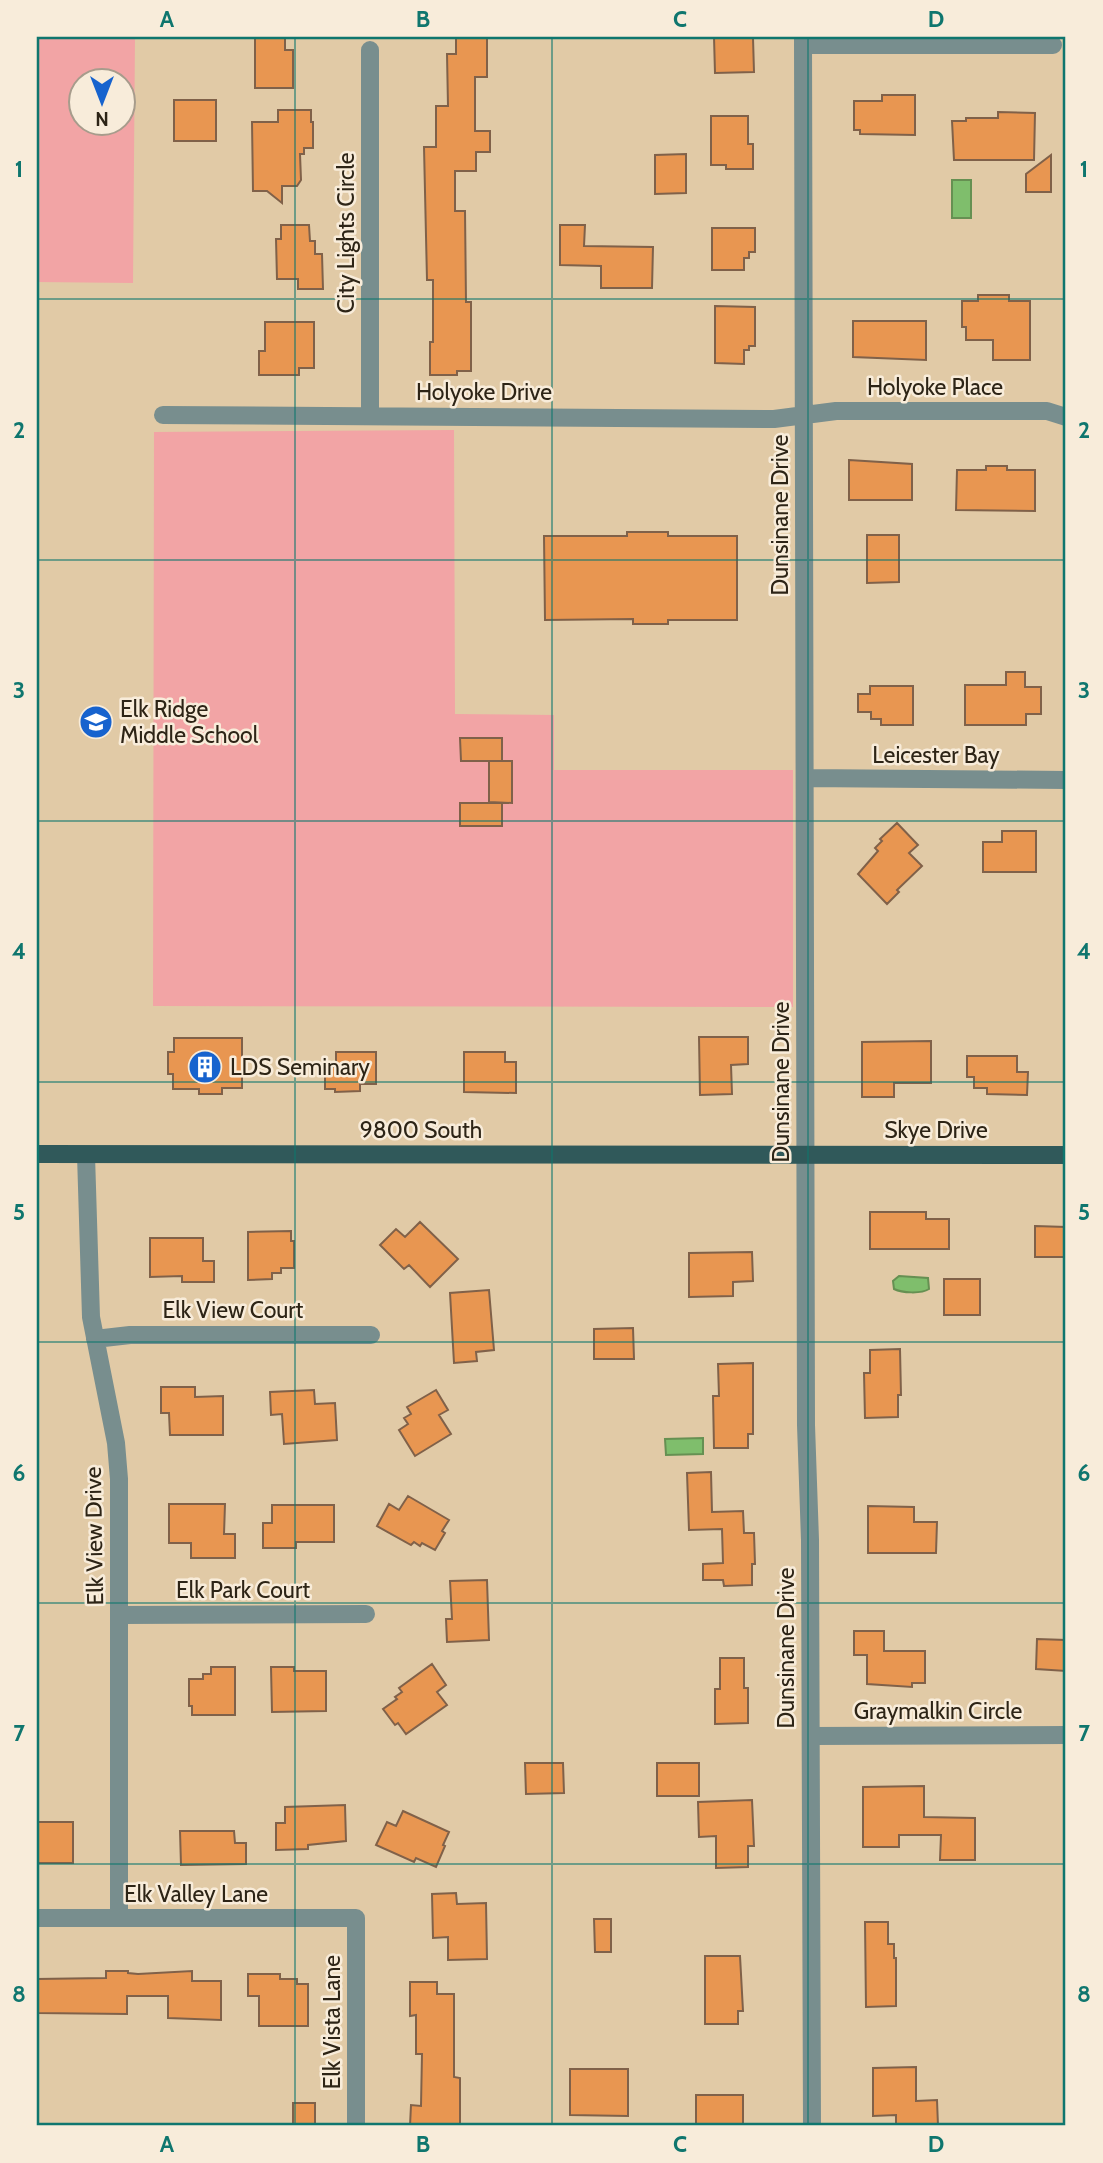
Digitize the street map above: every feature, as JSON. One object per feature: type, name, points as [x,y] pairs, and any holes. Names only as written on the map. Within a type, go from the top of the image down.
[{"type":"main road","name":"9800 South","points":[[37,1154],[806,1154]]},
{"type":"main road","name":"Skye Drive","points":[[806,1154],[1066,1155]]},
{"type":"street","points":[[803,41],[1053,45]]},
{"type":"street","name":"Dunsinane Drive","points":[[803,41],[806,1425],[810,1541],[812,2126]]},
{"type":"street","name":"City Lights Circle","points":[[370,50],[370,416]]},
{"type":"street","name":"Holyoke Place","points":[[804,415],[836,411],[1046,411],[1066,417]]},
{"type":"street","name":"Holyoke Drive","points":[[163,415],[774,419],[804,415]]},
{"type":"street","name":"Leicester Bay","points":[[805,778],[1066,780]]},
{"type":"street","name":"Elk View Drive","points":[[86,1155],[89,1293],[95,1339],[116,1443],[119,1479],[119,1918]]},
{"type":"street","name":"Elk View Court","points":[[95,1339],[130,1335],[371,1335]]},
{"type":"street","name":"Elk Park Court","points":[[120,1615],[366,1614]]},
{"type":"street","name":"Graymalkin Circle","points":[[811,1736],[1066,1735]]},
{"type":"street","name":"Elk Valley Lane","points":[[37,1918],[356,1918]]},
{"type":"street","name":"Elk Vista Lane","points":[[356,1918],[356,2126]]},
{"type":"shaded area","points":[[37,37],[135,37],[135,66],[66,66],[66,136],[134,136],[133,283],[37,282]]},
{"type":"shaded area","points":[[952,180],[971,180],[971,218],[952,218]]},
{"type":"shaded area","points":[[454,430],[455,714],[554,715],[554,770],[793,770],[793,1007],[153,1006],[154,432]]},
{"type":"shaded area","points":[[899,1276],[928,1278],[929,1289],[912,1292],[894,1289],[893,1281]]},
{"type":"shaded area","points":[[703,1438],[703,1454],[666,1455],[665,1439]]},
{"type":"building","points":[[255,37],[285,37],[285,50],[293,50],[293,88],[255,88]]},
{"type":"building","points":[[456,37],[487,37],[487,77],[475,77],[475,131],[490,131],[490,152],[476,152],[476,171],[455,171],[455,211],[465,211],[466,302],[471,302],[471,371],[457,371],[457,375],[430,375],[433,280],[427,280],[424,147],[436,147],[436,106],[448,106],[447,54],[456,54]]},
{"type":"building","points":[[714,37],[753,38],[754,72],[715,73]]},
{"type":"building","points":[[882,95],[915,95],[915,135],[860,134],[860,130],[854,130],[854,101],[882,101]]},
{"type":"building","points":[[174,100],[216,100],[216,141],[174,141]]},
{"type":"building","points":[[278,110],[311,110],[313,122],[313,148],[304,148],[304,154],[300,154],[301,180],[297,186],[282,186],[282,203],[267,191],[253,191],[252,122],[278,122]]},
{"type":"building","points":[[998,112],[1035,113],[1034,160],[954,160],[952,121],[998,118]]},
{"type":"building","points":[[711,116],[748,116],[748,144],[753,144],[753,169],[726,169],[726,165],[711,165]]},
{"type":"building","points":[[686,154],[686,193],[655,194],[655,155]]},
{"type":"building","points":[[1051,155],[1051,192],[1026,192],[1026,174]]},
{"type":"building","points":[[281,225],[309,225],[310,241],[315,241],[315,254],[322,254],[323,289],[298,289],[298,279],[277,279],[276,239],[281,239]]},
{"type":"building","points":[[560,225],[585,225],[584,246],[653,247],[652,288],[601,288],[601,266],[560,265]]},
{"type":"building","points":[[712,228],[755,228],[755,252],[749,252],[749,258],[744,258],[744,270],[712,270]]},
{"type":"building","points":[[978,295],[1009,295],[1009,301],[1030,301],[1030,360],[993,360],[993,340],[966,340],[966,327],[962,327],[962,301],[978,301]]},
{"type":"building","points":[[715,306],[755,307],[755,346],[744,350],[744,364],[715,363]]},
{"type":"building","points":[[853,321],[926,321],[926,360],[853,357]]},
{"type":"building","points":[[265,322],[314,322],[314,368],[299,368],[299,375],[259,375],[259,351],[265,351]]},
{"type":"building","points":[[849,460],[912,464],[912,500],[849,500]]},
{"type":"building","points":[[986,466],[1007,466],[1007,470],[1035,470],[1035,511],[956,510],[957,470],[986,470]]},
{"type":"building","points":[[627,532],[668,532],[668,536],[737,536],[737,620],[668,620],[668,624],[633,624],[633,619],[545,620],[544,536],[627,536]]},
{"type":"building","points":[[867,535],[899,535],[899,582],[867,583]]},
{"type":"building","points":[[1006,672],[1025,672],[1025,687],[1041,687],[1041,714],[1026,714],[1026,725],[965,725],[965,685],[1006,685]]},
{"type":"building","points":[[870,686],[913,686],[913,725],[881,725],[881,719],[871,719],[871,712],[858,712],[858,694],[870,694]]},
{"type":"building","points":[[460,738],[502,738],[502,761],[461,761]]},
{"type":"building","points":[[489,761],[512,761],[512,803],[489,802]]},
{"type":"building","points":[[460,803],[502,803],[502,826],[460,826]]},
{"type":"building","points":[[897,823],[918,845],[909,853],[922,866],[897,890],[899,892],[887,904],[858,874],[878,851],[875,848],[882,841],[880,839]]},
{"type":"building","points":[[1002,831],[1036,831],[1036,872],[983,872],[983,842],[1002,842]]},
{"type":"building","points":[[699,1037],[748,1037],[748,1064],[731,1065],[732,1094],[700,1095]]},
{"type":"building","name":"LDS Seminary","points":[[174,1038],[242,1038],[242,1088],[222,1088],[222,1094],[199,1094],[199,1089],[173,1089],[173,1074],[168,1074],[168,1052],[174,1052]]},
{"type":"building","points":[[931,1041],[931,1083],[894,1083],[894,1097],[862,1097],[862,1042]]},
{"type":"building","points":[[336,1052],[376,1052],[376,1084],[360,1084],[360,1091],[335,1092],[335,1089],[325,1089],[325,1067],[336,1067]]},
{"type":"building","points":[[464,1052],[505,1052],[505,1062],[516,1062],[516,1093],[464,1092]]},
{"type":"building","points":[[967,1056],[1017,1056],[1017,1072],[1028,1072],[1027,1095],[987,1094],[987,1088],[974,1088],[974,1077],[967,1077]]},
{"type":"building","points":[[870,1212],[926,1212],[926,1219],[949,1219],[949,1249],[870,1249]]},
{"type":"building","points":[[420,1222],[458,1259],[430,1287],[409,1265],[404,1269],[380,1245],[396,1229],[405,1237]]},
{"type":"building","points":[[1035,1226],[1066,1227],[1066,1257],[1035,1257]]},
{"type":"building","points":[[291,1231],[291,1241],[294,1241],[294,1268],[281,1268],[281,1273],[272,1273],[272,1279],[248,1280],[248,1232]]},
{"type":"building","points":[[150,1238],[203,1238],[203,1261],[214,1261],[214,1282],[182,1282],[182,1276],[150,1277]]},
{"type":"building","points":[[752,1252],[753,1281],[733,1282],[733,1296],[689,1297],[689,1253]]},
{"type":"building","points":[[944,1279],[980,1279],[980,1315],[944,1315]]},
{"type":"building","points":[[489,1290],[494,1350],[476,1352],[477,1361],[454,1363],[450,1293]]},
{"type":"building","points":[[633,1328],[634,1359],[594,1359],[594,1329]]},
{"type":"building","points":[[900,1349],[901,1395],[898,1395],[898,1417],[865,1418],[864,1373],[870,1373],[870,1350]]},
{"type":"building","points":[[753,1363],[753,1434],[748,1434],[748,1448],[714,1448],[713,1396],[719,1396],[718,1364]]},
{"type":"building","points":[[161,1387],[195,1387],[195,1397],[223,1396],[223,1435],[170,1435],[169,1413],[161,1413]]},
{"type":"building","points":[[314,1390],[315,1404],[335,1403],[337,1440],[284,1444],[282,1414],[271,1415],[270,1392]]},
{"type":"building","points":[[436,1390],[448,1410],[439,1415],[451,1434],[415,1456],[399,1430],[408,1424],[404,1418],[411,1414],[407,1407]]},
{"type":"building","points":[[711,1472],[712,1512],[743,1511],[744,1533],[754,1533],[755,1564],[752,1564],[752,1585],[724,1586],[723,1580],[703,1580],[703,1564],[723,1563],[722,1529],[689,1530],[687,1473]]},
{"type":"building","points":[[408,1496],[449,1520],[435,1550],[422,1543],[420,1546],[414,1542],[411,1545],[377,1526],[389,1504],[399,1510]]},
{"type":"building","points":[[169,1504],[225,1504],[224,1534],[235,1534],[235,1558],[191,1558],[191,1543],[169,1543]]},
{"type":"building","points":[[272,1505],[334,1505],[334,1542],[296,1542],[296,1548],[263,1548],[263,1523],[272,1523]]},
{"type":"building","points":[[868,1506],[914,1507],[914,1522],[937,1522],[936,1553],[868,1553]]},
{"type":"building","points":[[487,1580],[489,1640],[447,1642],[446,1619],[452,1619],[450,1581]]},
{"type":"building","points":[[854,1631],[884,1631],[884,1651],[925,1651],[925,1683],[912,1683],[912,1687],[867,1684],[867,1655],[854,1655]]},
{"type":"building","points":[[1037,1639],[1066,1640],[1066,1671],[1036,1669]]},
{"type":"building","points":[[720,1658],[744,1658],[744,1688],[748,1688],[748,1723],[715,1724],[715,1689],[720,1689]]},
{"type":"building","points":[[432,1664],[446,1685],[437,1692],[447,1705],[406,1734],[383,1709],[397,1699],[395,1697],[402,1692],[399,1688]]},
{"type":"building","points":[[211,1667],[235,1667],[235,1715],[192,1715],[192,1706],[189,1706],[189,1679],[203,1679],[203,1674],[211,1674]]},
{"type":"building","points":[[271,1667],[294,1667],[294,1671],[326,1671],[326,1711],[272,1712]]},
{"type":"building","points":[[525,1763],[563,1763],[564,1793],[526,1794]]},
{"type":"building","points":[[657,1763],[699,1763],[699,1796],[657,1796]]},
{"type":"building","points":[[924,1786],[924,1817],[975,1818],[975,1860],[940,1860],[941,1835],[899,1835],[899,1847],[863,1847],[863,1787]]},
{"type":"building","points":[[752,1800],[754,1846],[748,1846],[748,1867],[716,1868],[716,1836],[699,1837],[698,1802]]},
{"type":"building","points":[[345,1805],[346,1841],[308,1845],[308,1849],[276,1850],[276,1823],[285,1823],[285,1807]]},
{"type":"building","points":[[403,1811],[449,1832],[436,1867],[416,1858],[414,1862],[376,1845],[387,1822],[396,1826]]},
{"type":"building","points":[[37,1822],[73,1822],[73,1863],[37,1863]]},
{"type":"building","points":[[180,1831],[234,1831],[235,1843],[246,1843],[246,1864],[181,1865]]},
{"type":"building","points":[[456,1893],[457,1904],[486,1903],[487,1959],[448,1960],[448,1937],[433,1938],[432,1894]]},
{"type":"building","points":[[594,1919],[611,1919],[611,1952],[595,1952]]},
{"type":"building","points":[[865,1922],[888,1922],[888,1944],[894,1944],[896,1958],[896,2006],[866,2007]]},
{"type":"building","points":[[705,1956],[740,1956],[743,2011],[738,2011],[738,2024],[705,2024]]},
{"type":"building","points":[[106,1971],[138,1974],[192,1971],[192,1981],[221,1981],[221,2020],[168,2018],[168,1996],[127,1996],[127,2014],[37,2013],[37,1979],[106,1978]]},
{"type":"building","points":[[248,1974],[280,1974],[280,1979],[297,1979],[297,1984],[308,1984],[308,2026],[259,2026],[259,1996],[248,1996]]},
{"type":"building","points":[[410,1982],[437,1982],[437,1994],[454,1994],[454,2077],[460,2078],[460,2126],[410,2126],[411,2105],[421,2106],[422,2054],[416,2054],[416,2015],[410,2016]]},
{"type":"building","points":[[916,2067],[916,2101],[937,2100],[938,2126],[896,2126],[896,2115],[873,2116],[873,2068]]},
{"type":"building","points":[[570,2069],[628,2069],[628,2116],[570,2115]]},
{"type":"building","points":[[696,2095],[743,2095],[743,2126],[696,2126]]},
{"type":"building","points":[[293,2103],[315,2103],[315,2126],[293,2126]]},
{"type":"place","name":"Elk Ridge Middle School","points":[[96,722]]},
{"type":"place","name":"LDS Seminary","points":[[205,1067]]}]
